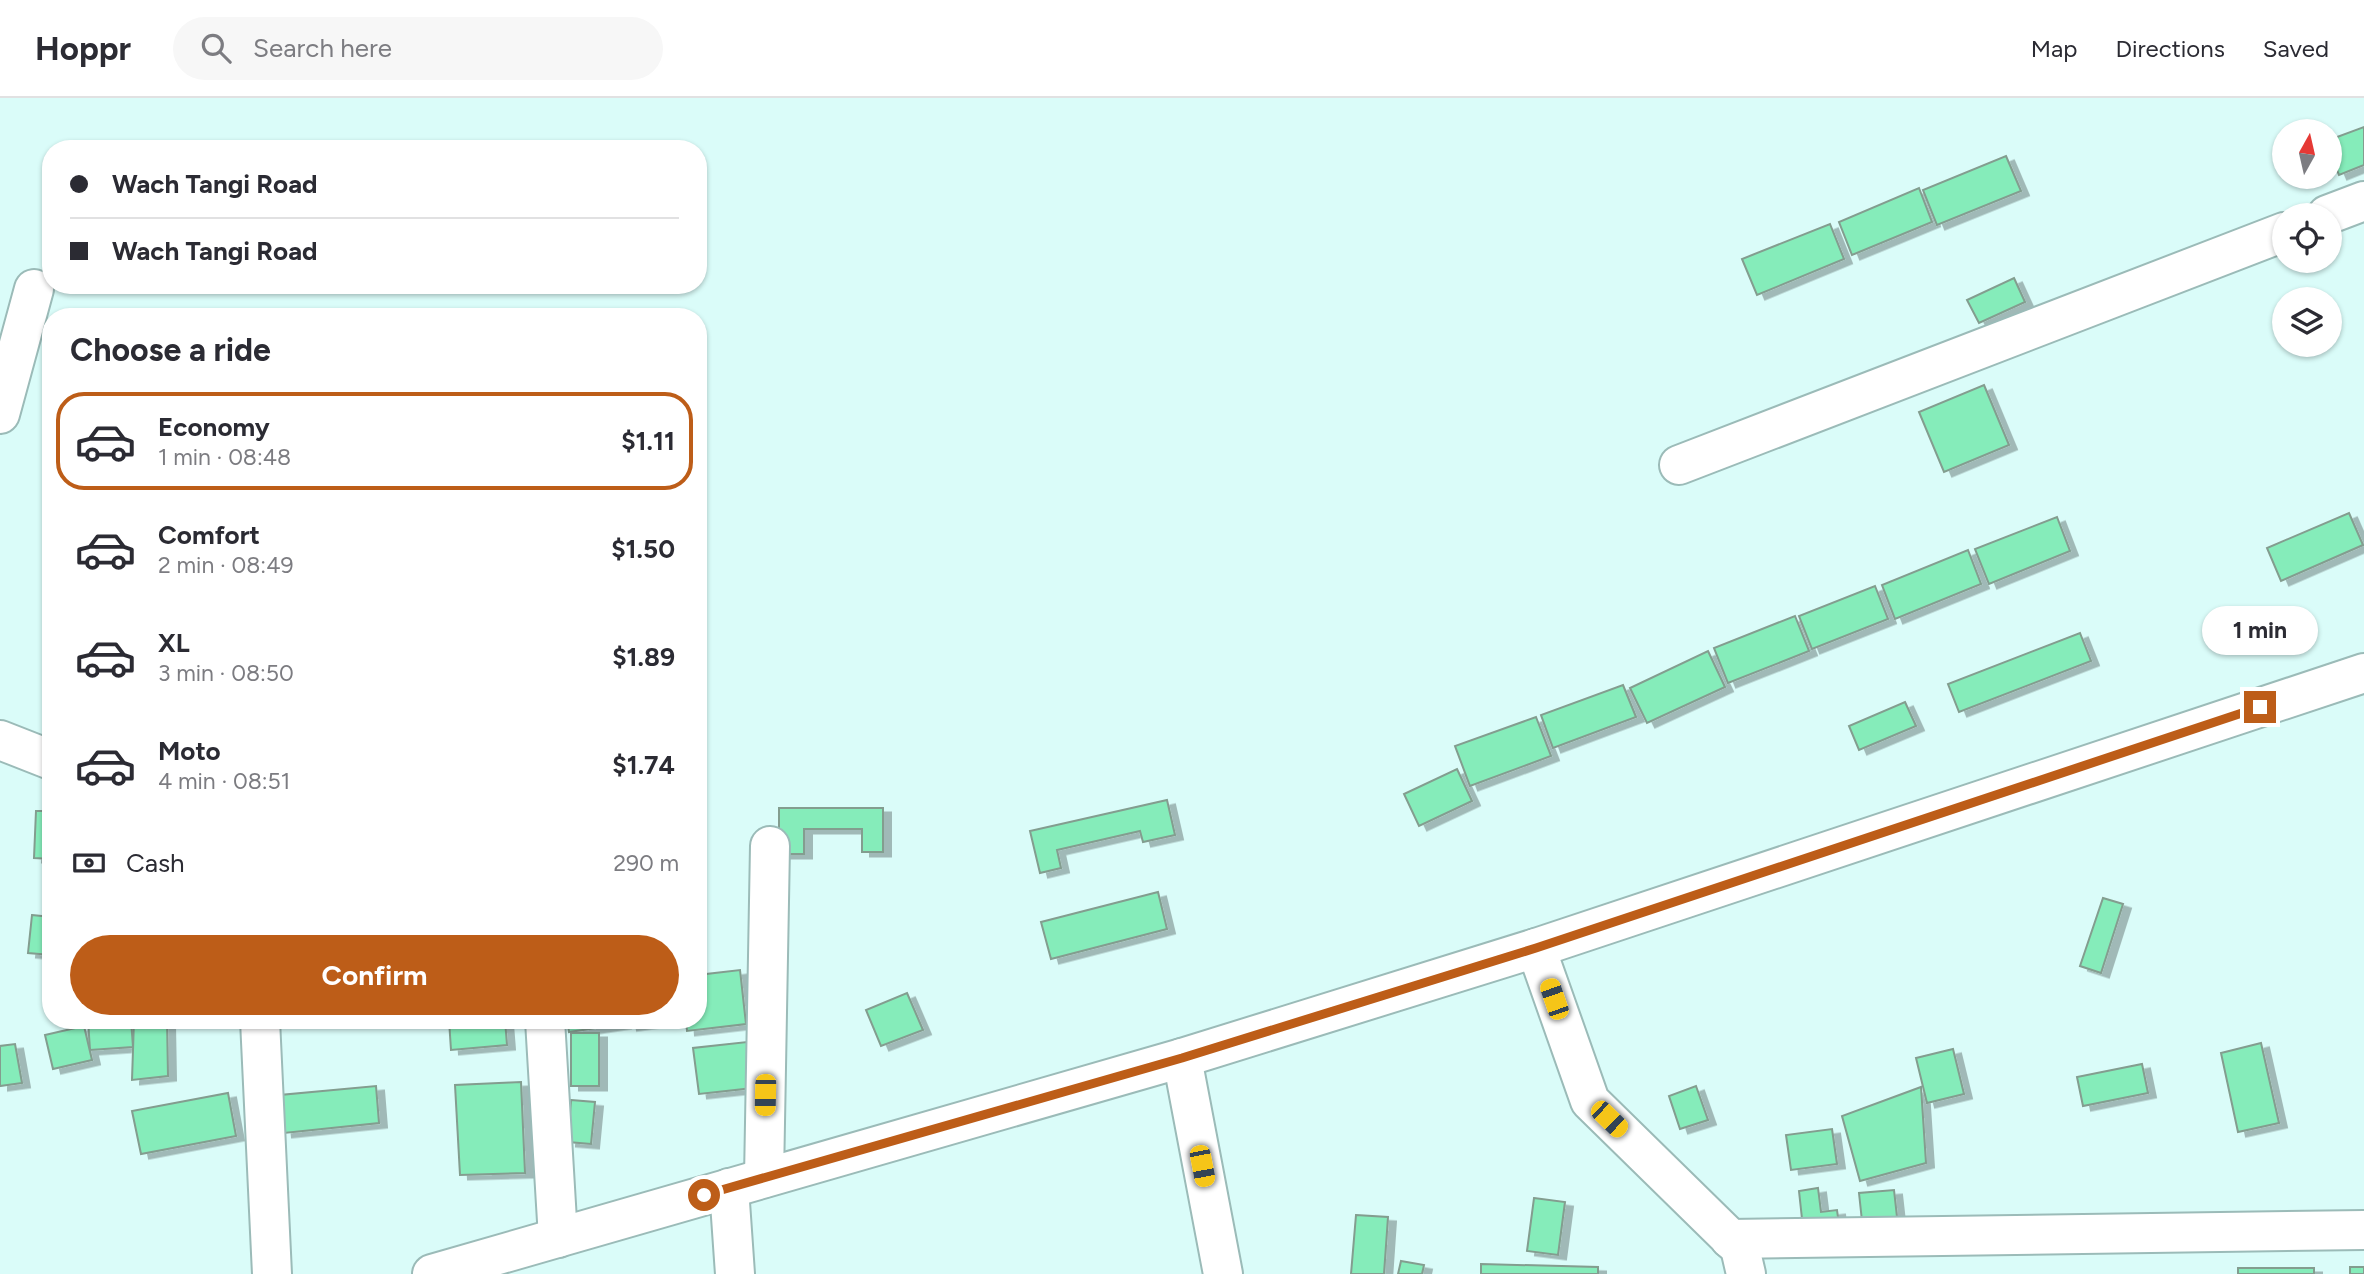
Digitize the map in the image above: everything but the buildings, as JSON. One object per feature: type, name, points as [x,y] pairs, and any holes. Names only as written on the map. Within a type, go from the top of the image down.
[{"type":"street","points":[[2342,209],[2364,201]]},
{"type":"street","points":[[1679,465],[2272,237]]},
{"type":"street","points":[[0,414],[34,289]]},
{"type":"street","points":[[432,1274],[1182,1058],[1536,948],[2364,673]]},
{"type":"street","points":[[0,740],[42,756]]},
{"type":"street","points":[[735,1274],[746,1183],[770,846]]},
{"type":"street","points":[[1536,948],[1590,1101],[1740,1248],[1746,1274]]},
{"type":"street","points":[[260,1029],[272,1274]]},
{"type":"street","points":[[546,1029],[558,1238]]},
{"type":"street","points":[[1182,1058],[1223,1274]]},
{"type":"street","points":[[1730,1239],[2364,1230]]},
{"type":"route","points":[[704,1195],[1182,1058],[1536,948],[2260,707]]}]
